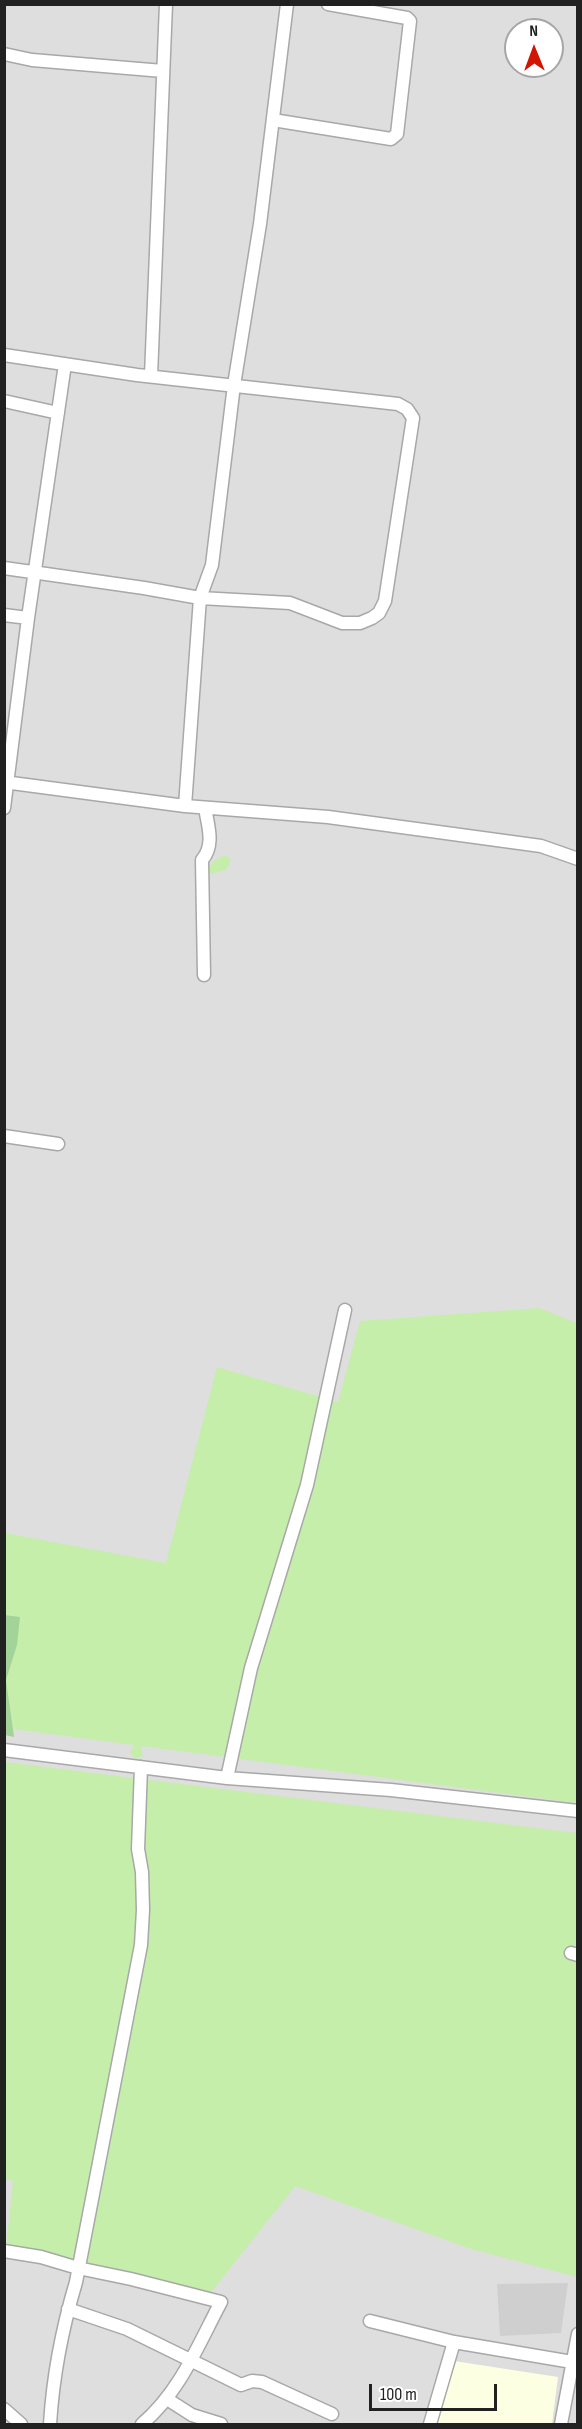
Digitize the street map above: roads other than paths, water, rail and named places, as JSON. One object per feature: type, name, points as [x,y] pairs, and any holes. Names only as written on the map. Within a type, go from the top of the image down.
[{"type":"street","points":[[151,376],[166,4]]},
{"type":"street","points":[[185,806],[200,598],[212,565],[234,385],[260,224],[287,4]]},
{"type":"street","points":[[273,120],[391,140],[397,134],[410,21],[406,18],[328,4]]},
{"type":"street","points":[[4,54],[32,60],[163,71]]},
{"type":"street","points":[[4,355],[151,376],[398,404],[407,409],[413,418],[385,601],[379,613],[360,623],[342,623],[290,603],[200,598],[4,568]]},
{"type":"street","points":[[4,808],[28,618],[65,364]]},
{"type":"street","points":[[4,401],[58,413]]},
{"type":"street","points":[[4,615],[28,618]]},
{"type":"street","points":[[6,782],[185,806],[328,817],[541,846],[578,859]]},
{"type":"street","points":[[204,975],[202,860],[209,852],[211,843],[206,808]]},
{"type":"street","points":[[4,1136],[58,1144]]},
{"type":"street","points":[[227,1778],[251,1668],[307,1485],[345,1310]]},
{"type":"street","points":[[4,1750],[227,1778],[391,1790],[578,1811]]},
{"type":"street","points":[[50,2424],[53,2391],[68,2309],[141,1945],[142,1872],[138,1849],[141,1767]]},
{"type":"street","points":[[4,2251],[41,2257],[221,2302],[167,2399],[142,2424]]},
{"type":"street","points":[[68,2309],[127,2329],[241,2385],[252,2381],[262,2382],[332,2414]]},
{"type":"street","points":[[370,2320],[454,2342],[575,2362]]},
{"type":"street","points":[[561,2424],[575,2362],[578,2334]]},
{"type":"street","points":[[430,2424],[454,2342]]},
{"type":"street","points":[[167,2399],[192,2415],[221,2424]]},
{"type":"street","points":[[4,2409],[21,2424]]}]
